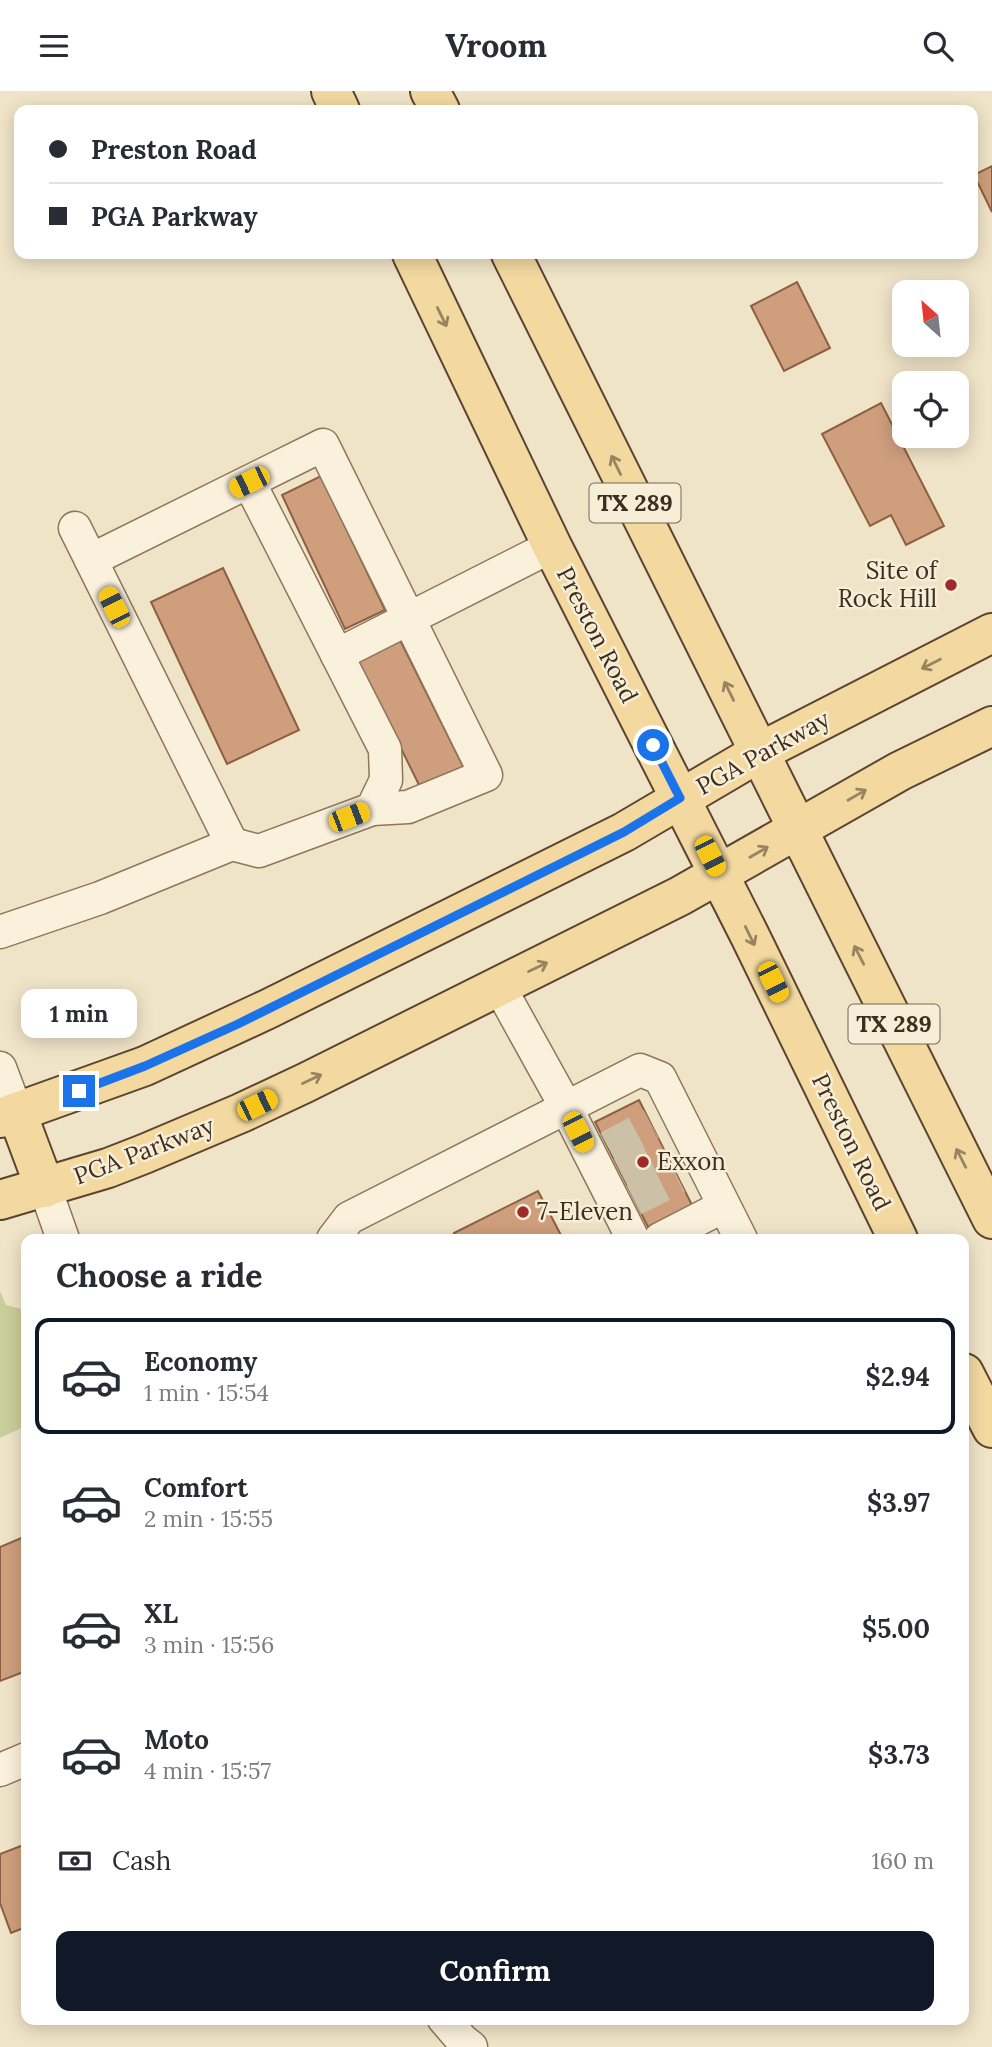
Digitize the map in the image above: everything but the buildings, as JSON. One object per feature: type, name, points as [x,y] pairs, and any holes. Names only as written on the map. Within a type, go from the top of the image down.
[{"type":"main road","name":"Preston Road","points":[[414,259],[552,546],[720,875],[896,1234]]},
{"type":"main road","name":"TX 289","points":[[514,259],[992,1219]]},
{"type":"main road","name":"PGA Parkway","points":[[9,1116],[145,1066],[258,1014],[624,832],[760,752],[992,633]]},
{"type":"main road","name":"PGA Parkway","points":[[0,1201],[108,1168],[219,1123],[720,875],[900,771],[992,726]]},
{"type":"main road","points":[[9,1116],[45,1188]]},
{"type":"main road","points":[[969,1383],[992,1428]]},
{"type":"street","points":[[0,932],[100,898],[232,844],[259,851],[372,809],[408,807],[486,775],[323,445],[91,560]]},
{"type":"street","points":[[249,482],[385,749],[386,780],[372,809]]},
{"type":"street","points":[[75,528],[232,844]]},
{"type":"street","points":[[337,655],[552,546]]},
{"type":"street","points":[[499,986],[566,1107],[612,1178],[631,1234]]},
{"type":"street","points":[[0,1069],[9,1116]]},
{"type":"street","points":[[337,1234],[349,1218],[640,1070],[660,1078],[677,1145],[724,1206],[738,1234]]},
{"type":"street","points":[[45,1188],[60,1234]]},
{"type":"street","points":[[670,1234],[724,1206]]},
{"type":"street","points":[[0,1770],[21,1761]]},
{"type":"street","points":[[449,2025],[471,2047]]},
{"type":"green space","points":[[0,1291],[6,1305],[21,1309],[21,1428],[0,1438]]},
{"type":"tunnel","points":[[608,1147],[651,1124]]},
{"type":"tunnel","points":[[621,1173],[664,1151]]},
{"type":"tunnel","points":[[634,1200],[678,1178]]},
{"type":"place","name":"Site of Rock Hill","points":[[951,585]]},
{"type":"place","name":"Exxon","points":[[643,1162]]},
{"type":"place","name":"7-Eleven","points":[[523,1212]]},
{"type":"route","points":[[79,1091],[145,1066],[238,1024],[624,832],[680,798],[653,745]]}]
